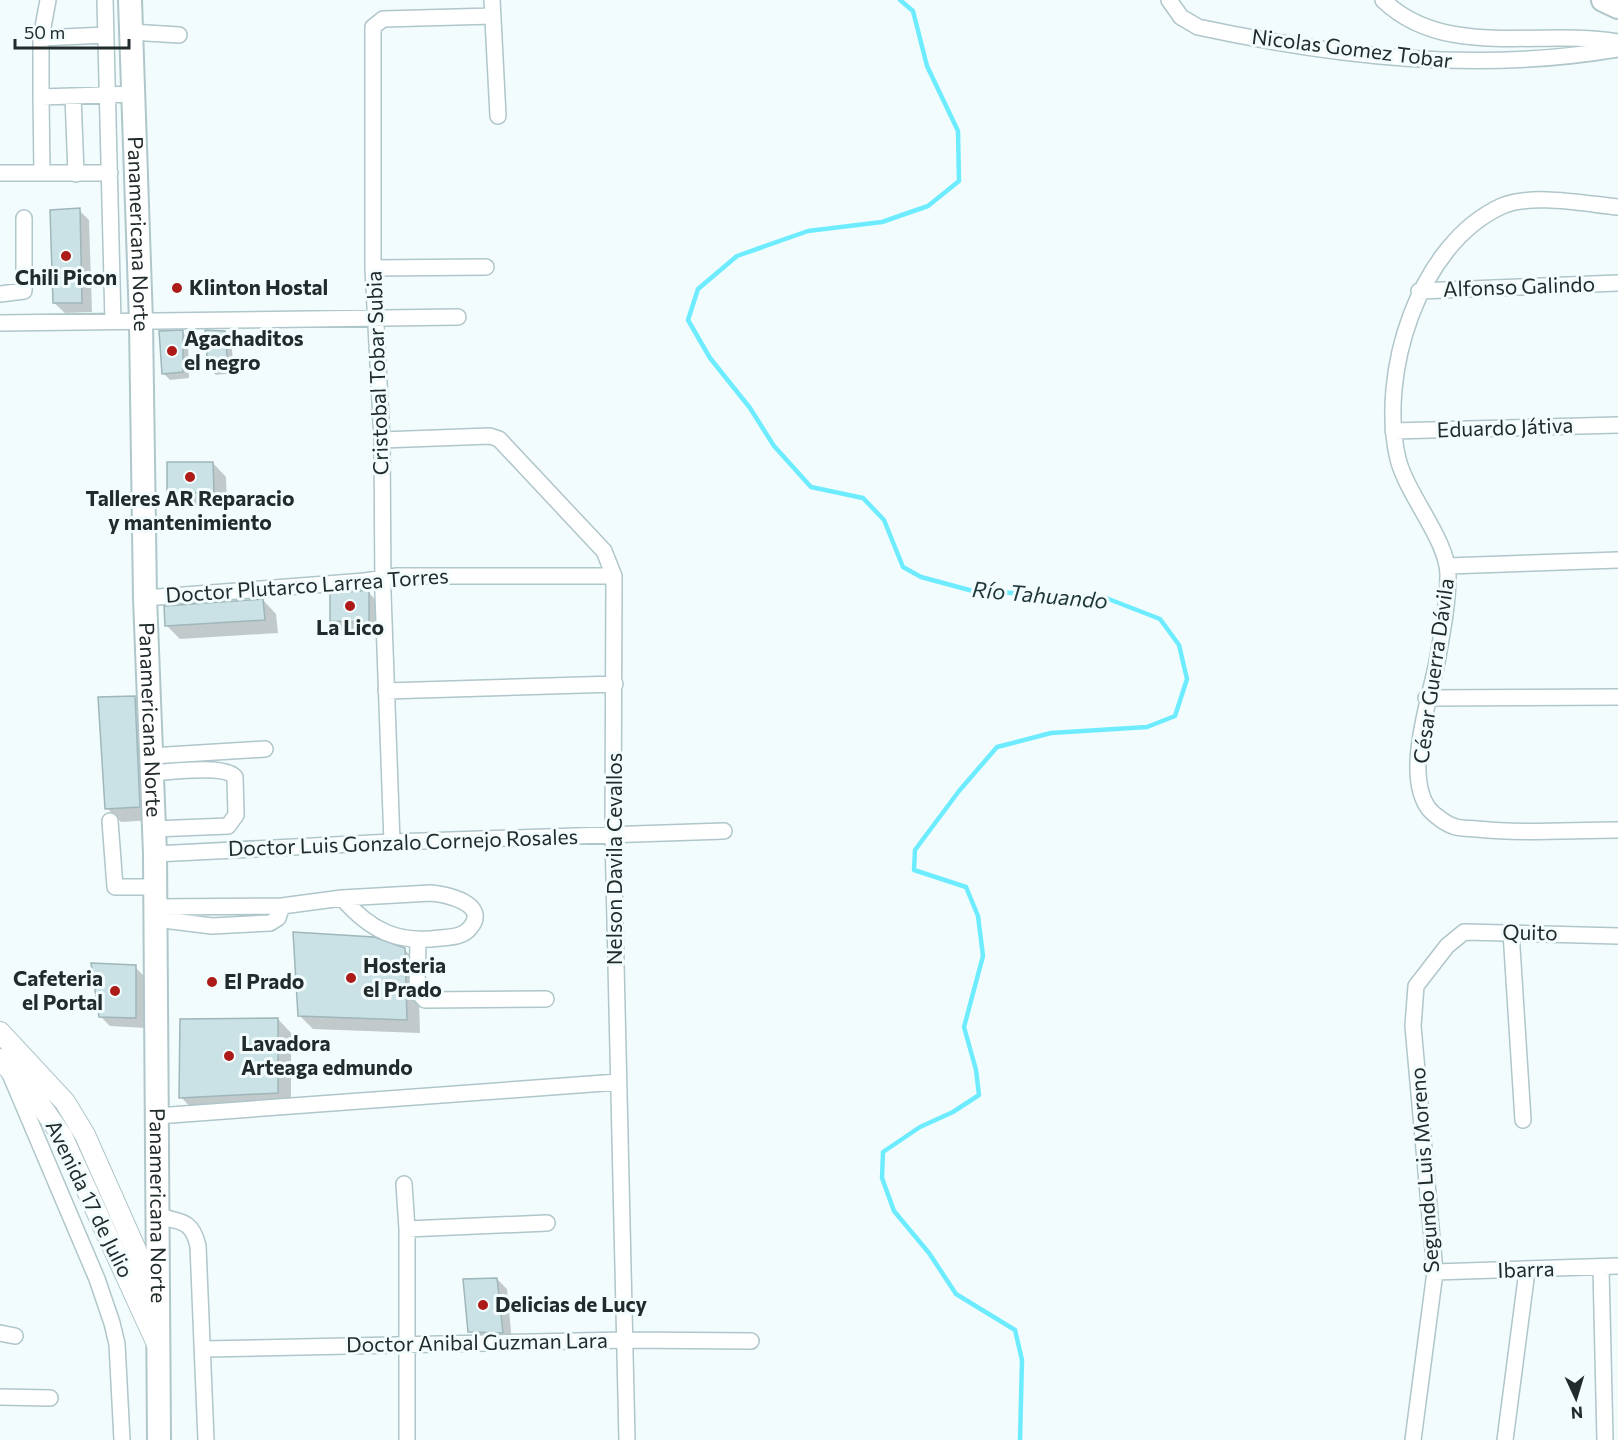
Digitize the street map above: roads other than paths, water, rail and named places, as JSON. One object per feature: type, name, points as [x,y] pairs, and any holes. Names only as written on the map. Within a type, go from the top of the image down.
[{"type":"highway","name":"Panamericana Norte","points":[[130,0],[141,322],[145,598],[155,854],[159,1440]]},
{"type":"highway","points":[[1603,0],[1618,7]]},
{"type":"main road","name":"Avenida 17 de Julio","points":[[0,1032],[22,1052],[65,1102],[85,1135],[159,1302]]},
{"type":"main road","points":[[4,1063],[22,1052]]},
{"type":"main road","name":"Avenida 17 de Julio","points":[[4,1063],[38,1100],[62,1136],[160,1350]]},
{"type":"street","points":[[42,173],[41,38],[48,0]]},
{"type":"street","points":[[105,0],[113,322]]},
{"type":"street","points":[[492,0],[498,116]]},
{"type":"street","name":"Nicolas Gomez Tobar","points":[[1169,0],[1182,17],[1198,27],[1312,48],[1392,58],[1456,62],[1514,60],[1575,56],[1618,49]]},
{"type":"street","points":[[1383,0],[1420,26],[1445,35],[1513,38],[1562,36],[1618,42]]},
{"type":"street","name":"Cristobal Tobar Subia","points":[[392,842],[382,577],[382,440],[373,268],[373,27],[383,19],[492,16]]},
{"type":"street","points":[[131,32],[179,35]]},
{"type":"street","points":[[41,38],[106,35]]},
{"type":"street","points":[[41,97],[134,94]]},
{"type":"street","points":[[73,96],[76,174]]},
{"type":"street","points":[[0,173],[110,173]]},
{"type":"street","name":"César Guerra Dávila","points":[[1618,207],[1555,201],[1503,206],[1455,239],[1419,291],[1401,350],[1393,431],[1398,461],[1448,566],[1448,598],[1437,663],[1426,698],[1419,745],[1419,784],[1429,809],[1453,826],[1498,831],[1618,830]]},
{"type":"street","points":[[0,294],[24,291],[24,218]]},
{"type":"street","points":[[373,268],[486,267]]},
{"type":"street","name":"Alfonso Galindo","points":[[1419,291],[1618,283]]},
{"type":"street","points":[[0,323],[458,317]]},
{"type":"street","name":"Eduardo Játiva","points":[[1393,431],[1618,425]]},
{"type":"street","name":"Nelson Davila Cevallos","points":[[382,440],[490,436],[499,439],[604,551],[614,576],[613,834],[627,1440]]},
{"type":"street","points":[[1448,566],[1618,560]]},
{"type":"street","name":"Doctor Plutarco Larrea Torres","points":[[145,598],[382,577],[614,576]]},
{"type":"street","points":[[386,691],[615,684]]},
{"type":"street","points":[[1426,698],[1618,697]]},
{"type":"street","points":[[151,765],[266,749]]},
{"type":"street","points":[[151,765],[228,772],[235,777],[236,815],[228,826],[154,829]]},
{"type":"street","points":[[110,821],[115,887],[212,926],[270,922],[278,918],[282,906],[342,897],[444,894],[466,902],[472,909],[474,920],[470,928],[460,935],[417,941],[375,928],[357,915],[342,897]]},
{"type":"street","name":"Doctor Luis Gonzalo Cornejo Rosales","points":[[155,854],[392,842],[724,831]]},
{"type":"street","name":"Quito","points":[[1447,946],[1464,932],[1618,936]]},
{"type":"street","points":[[1511,932],[1523,1120]]},
{"type":"street","points":[[417,941],[417,991],[425,999],[546,999]]},
{"type":"street","name":"Segundo Luis Moreno","points":[[1413,1440],[1435,1272],[1413,1026],[1416,986],[1447,946]]},
{"type":"street","points":[[4,1063],[97,1279],[112,1323],[117,1344],[122,1440]]},
{"type":"street","points":[[157,1116],[618,1082]]},
{"type":"street","points":[[404,1184],[407,1229],[407,1440]]},
{"type":"street","points":[[158,1216],[188,1224],[195,1232],[198,1246],[204,1349],[206,1440]]},
{"type":"street","points":[[407,1229],[547,1222]]},
{"type":"street","name":"Ibarra","points":[[1435,1272],[1527,1271],[1618,1266]]},
{"type":"street","points":[[1601,1268],[1605,1440]]},
{"type":"street","points":[[1505,1440],[1527,1271]]},
{"type":"street","name":"Doctor Anibal Guzman Lara","points":[[204,1349],[625,1340],[751,1341]]},
{"type":"street","points":[[0,1397],[50,1398]]},
{"type":"waterway","name":"Río Tahuando","points":[[900,0],[913,11],[927,66],[958,131],[959,181],[928,206],[882,222],[808,231],[737,256],[698,289],[688,320],[710,358],[750,408],[774,446],[811,487],[863,498],[884,520],[903,567],[921,577],[973,591],[1106,598],[1160,619],[1179,645],[1187,679],[1175,716],[1147,727],[1051,733],[997,747],[959,791],[915,850],[914,870],[966,887],[978,916],[983,956],[964,1027],[976,1070],[979,1095],[953,1112],[920,1127],[883,1152],[882,1178],[894,1211],[929,1253],[956,1294],[1015,1330],[1022,1360],[1020,1440]]},
{"type":"place","name":"Chili Picon","points":[[66,256]]},
{"type":"place","name":"Klinton Hostal","points":[[177,288]]},
{"type":"place","name":"Agachaditos el negro","points":[[172,351]]},
{"type":"place","name":"Talleres AR Reparacio y mantenimiento","points":[[190,477]]},
{"type":"place","name":"La Lico","points":[[350,606]]},
{"type":"place","name":"Hosteria el Prado","points":[[351,978]]},
{"type":"place","name":"El Prado","points":[[212,982]]},
{"type":"place","name":"Cafeteria el Portal","points":[[115,991]]},
{"type":"place","name":"Lavadora Arteaga edmundo","points":[[229,1056]]},
{"type":"place","name":"Delicias de Lucy","points":[[483,1305]]}]
